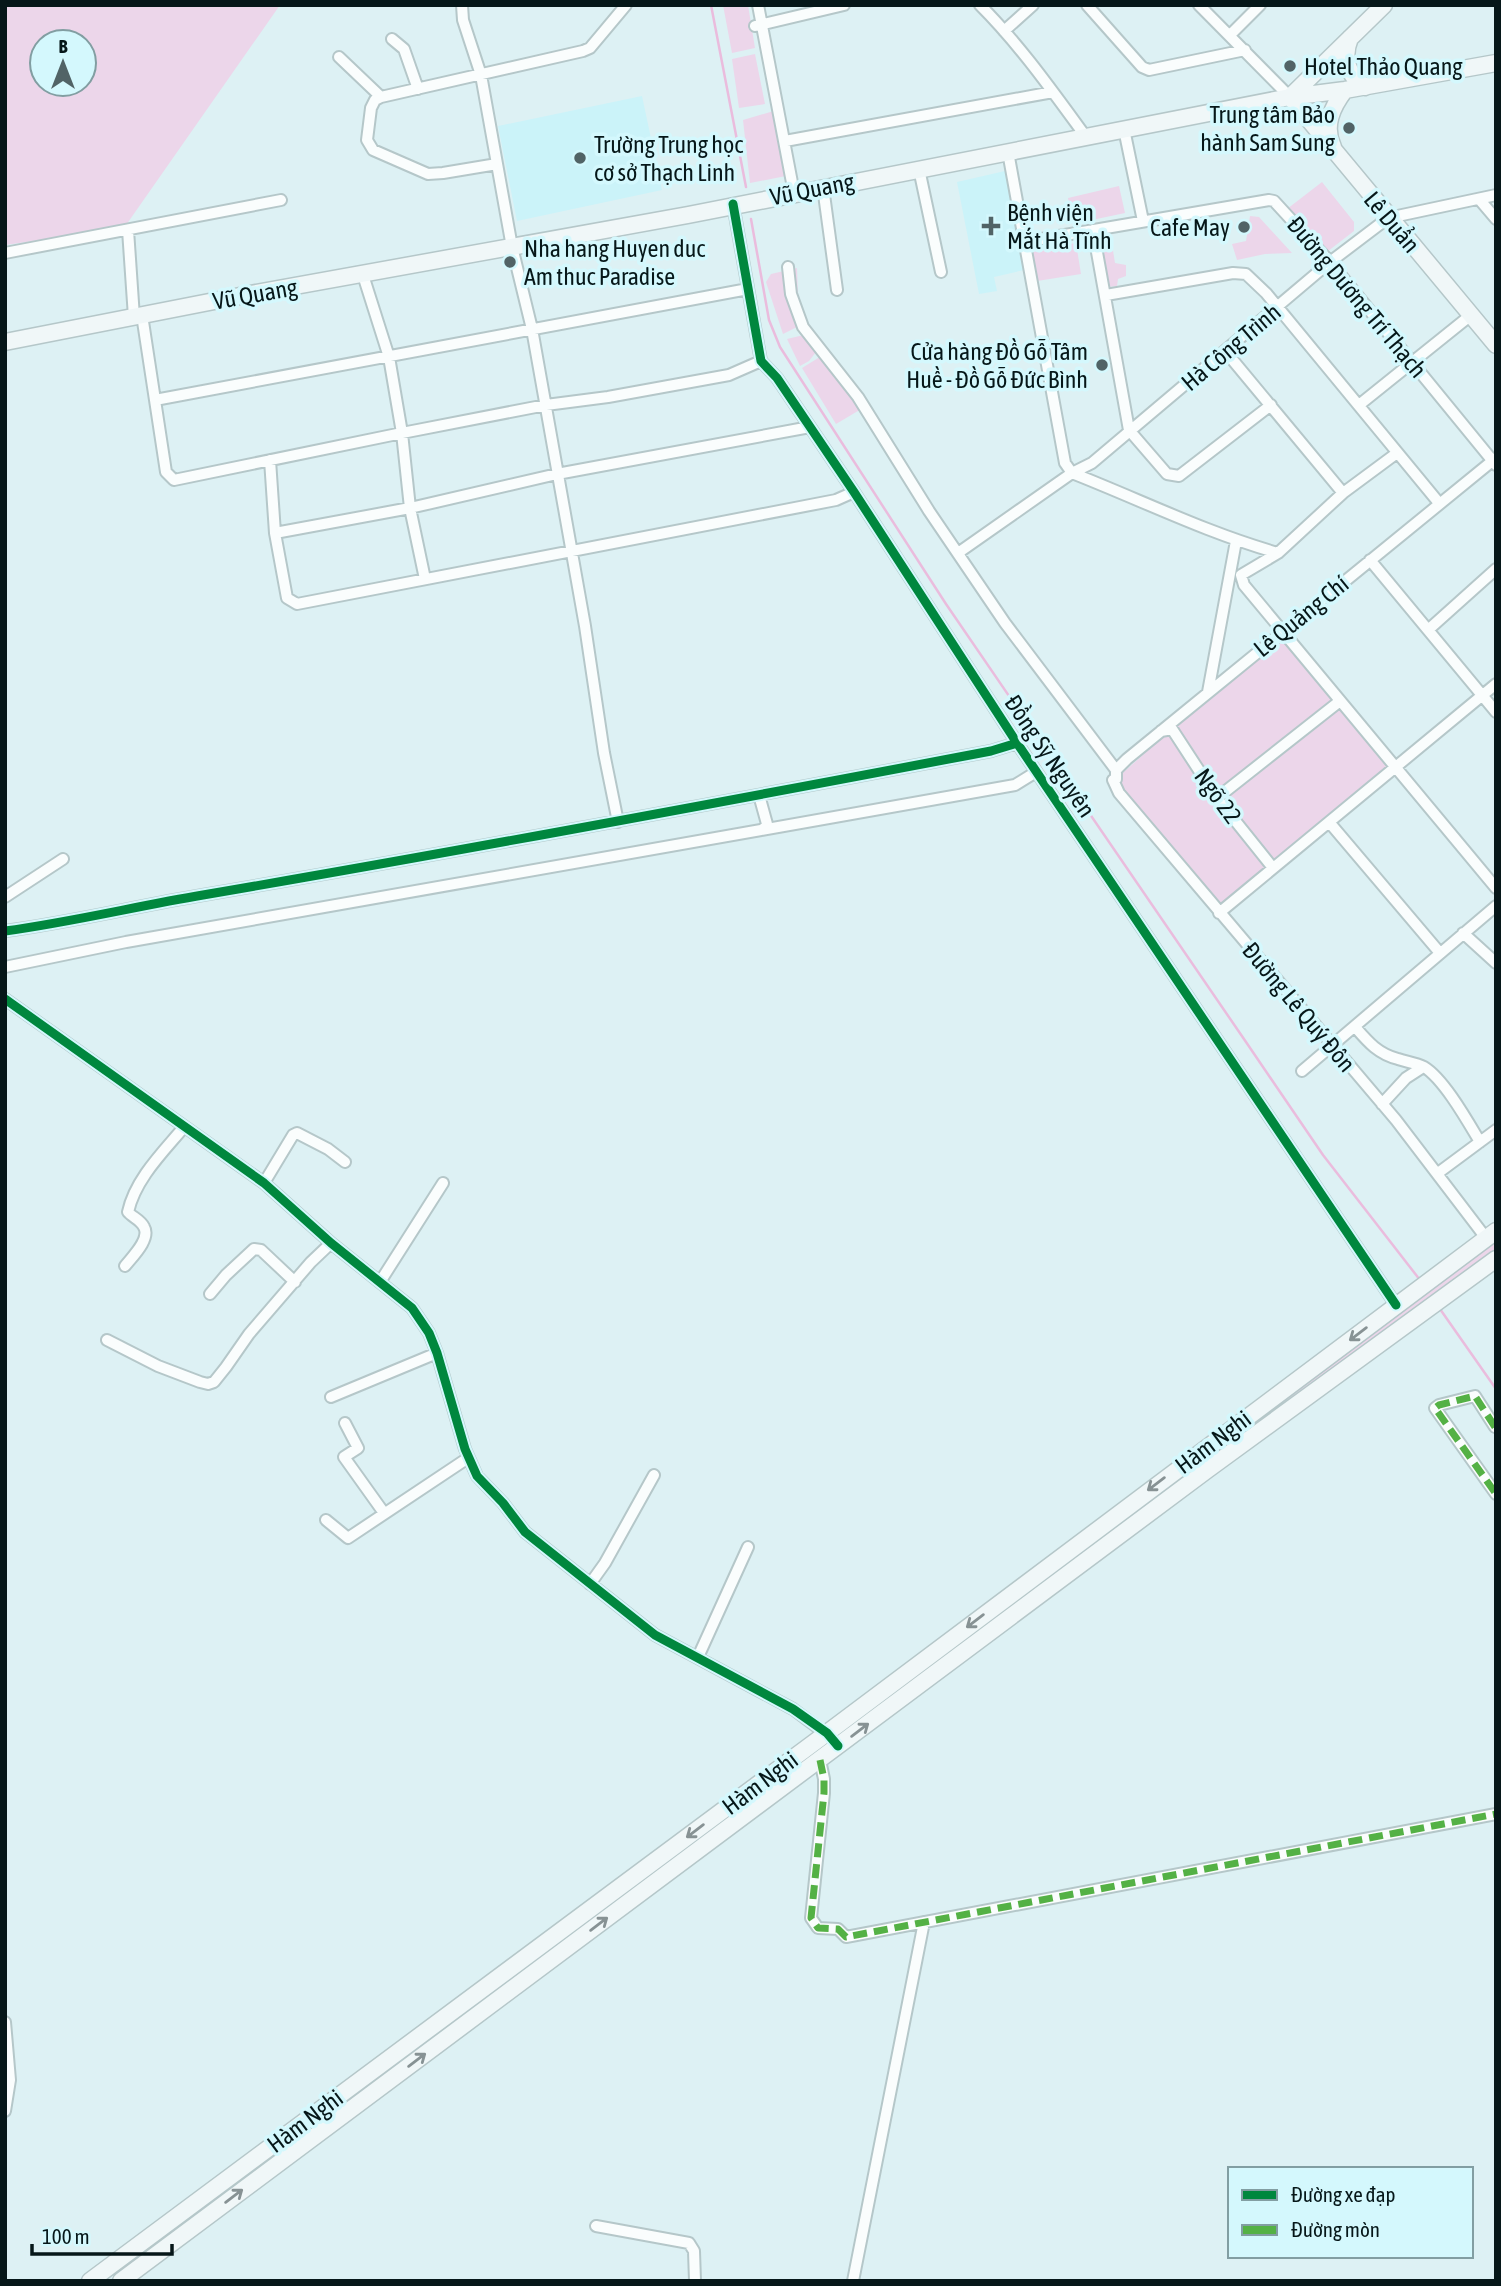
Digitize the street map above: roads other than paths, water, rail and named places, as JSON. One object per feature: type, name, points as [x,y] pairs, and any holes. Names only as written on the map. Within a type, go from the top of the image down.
[{"type":"main road","points":[[1290,97],[1384,5]]},
{"type":"main road","points":[[1350,37],[1346,48],[1349,71],[1365,87]]},
{"type":"main road","name":"Vũ Quang","points":[[5,342],[688,215],[733,204],[1290,97],[1365,87],[1496,63]]},
{"type":"main road","points":[[1339,158],[1330,142],[1328,123],[1334,105],[1345,90]]},
{"type":"main road","name":"Lê Duẩn","points":[[1290,97],[1496,345]]},
{"type":"main road","name":"Hàm Nghi","points":[[90,2281],[1491,1235]]},
{"type":"main road","name":"Hàm Nghi","points":[[121,2281],[1496,1259]]},
{"type":"street","points":[[462,5],[463,20],[481,75],[512,247],[532,329],[618,822]]},
{"type":"street","points":[[497,164],[428,174],[373,150],[367,140],[371,108],[375,100],[381,97],[590,48],[626,5]]},
{"type":"street","points":[[758,5],[758,25],[794,193]]},
{"type":"street","points":[[758,25],[844,5]]},
{"type":"street","points":[[980,5],[1054,92],[1086,137]]},
{"type":"street","points":[[1004,31],[1033,5]]},
{"type":"street","points":[[1087,5],[1142,67],[1149,69],[1245,50]]},
{"type":"street","points":[[1199,5],[1290,97]]},
{"type":"street","points":[[1230,35],[1260,5]]},
{"type":"street","points":[[393,39],[404,49],[418,89]]},
{"type":"street","points":[[339,57],[381,97]]},
{"type":"street","points":[[785,141],[1054,92]]},
{"type":"street","points":[[1124,129],[1143,221]]},
{"type":"street","points":[[1008,152],[1065,463],[1072,473],[1177,518],[1278,553]]},
{"type":"street","points":[[919,169],[941,272]]},
{"type":"street","points":[[823,187],[837,290]]},
{"type":"street","points":[[1388,218],[1496,195]]},
{"type":"street","points":[[1479,199],[1496,219]]},
{"type":"street","points":[[5,253],[281,200]]},
{"type":"street","name":"Đường Dương Trí Thạch","points":[[1024,242],[1269,200],[1278,203],[1495,461]]},
{"type":"street","name":"Đồng Sỹ Nguyên","points":[[733,204],[761,360],[854,492],[1017,743],[1396,1305]]},
{"type":"street","name":"Hà Công Trình","points":[[958,553],[1072,473],[1092,463],[1330,262],[1388,218]]},
{"type":"street","points":[[128,230],[138,316],[166,472],[171,478],[178,480],[546,405],[608,397],[729,375],[761,360]]},
{"type":"street","points":[[1093,230],[1129,430],[1167,474],[1178,476],[1271,405]]},
{"type":"street","name":"Đường Lê Quý Đôn","points":[[788,267],[791,294],[803,327],[858,397],[1005,623],[1116,774],[1114,780],[1119,793],[1491,1235]]},
{"type":"street","points":[[1106,295],[1240,273],[1253,279],[1439,503]]},
{"type":"street","points":[[363,275],[389,357],[402,433],[410,508],[425,579]]},
{"type":"street","points":[[155,400],[748,289]]},
{"type":"street","points":[[1359,405],[1471,315]]},
{"type":"street","points":[[1226,352],[1343,493]]},
{"type":"street","points":[[275,533],[410,508],[557,474],[810,427]]},
{"type":"street","points":[[1397,453],[1343,493],[1278,553],[1241,575],[1241,579],[1244,586],[1496,888]]},
{"type":"street","points":[[270,460],[275,533],[287,598],[296,604],[836,500],[854,492]]},
{"type":"street","name":"Lê Quảng Chí","points":[[1116,774],[1161,731],[1208,692],[1439,503],[1495,461]]},
{"type":"street","points":[[1208,692],[1237,541]]},
{"type":"street","points":[[1370,560],[1496,712]]},
{"type":"street","points":[[1428,630],[1496,569]]},
{"type":"street","points":[[1219,913],[1496,684]]},
{"type":"street","points":[[1217,799],[1340,701]]},
{"type":"street","name":"Ngõ 22","points":[[1161,731],[1172,729],[1217,799],[1273,868]]},
{"type":"street","points":[[5,931],[618,822],[991,751],[1017,743]]},
{"type":"street","points":[[5,967],[126,942],[763,825],[1015,785],[1037,772]]},
{"type":"street","points":[[759,795],[763,807],[763,825]]},
{"type":"street","points":[[1329,822],[1440,953]]},
{"type":"street","points":[[5,897],[63,859]]},
{"type":"street","points":[[1302,1071],[1496,906]]},
{"type":"street","points":[[1463,933],[1496,963]]},
{"type":"street","points":[[5,999],[264,1182],[331,1243],[416,1314],[429,1333],[437,1353],[468,1458],[477,1476],[503,1503],[525,1532],[654,1634],[793,1709],[827,1733],[838,1746]]},
{"type":"street","points":[[1355,1027],[1378,1051],[1423,1067],[1434,1076],[1480,1142]]},
{"type":"street","points":[[1382,1104],[1406,1078],[1423,1067]]},
{"type":"street","points":[[125,1266],[140,1248],[146,1233],[145,1228],[128,1212],[131,1200],[156,1161],[184,1127]]},
{"type":"street","points":[[1437,1173],[1496,1130]]},
{"type":"street","points":[[264,1182],[293,1135],[297,1133],[328,1149],[345,1162]]},
{"type":"street","points":[[380,1282],[443,1183]]},
{"type":"street","points":[[107,1340],[158,1366],[208,1384],[219,1377],[249,1334],[311,1262],[331,1243]]},
{"type":"street","points":[[210,1294],[226,1275],[254,1250],[261,1250],[295,1282]]},
{"type":"street","points":[[331,1397],[437,1353]]},
{"type":"street","points":[[1495,1427],[1475,1396],[1435,1408],[1496,1494]]},
{"type":"street","points":[[345,1423],[358,1448],[344,1457],[384,1513]]},
{"type":"street","points":[[326,1520],[348,1538],[468,1458]]},
{"type":"street","points":[[590,1584],[605,1563],[654,1475]]},
{"type":"street","points":[[698,1657],[748,1547]]},
{"type":"street","points":[[820,1760],[824,1793],[811,1912],[814,1924],[821,1929],[838,1929],[846,1937],[1496,1814]]},
{"type":"street","points":[[853,2281],[923,1922]]},
{"type":"street","points":[[5,2022],[10,2072],[5,2110]]},
{"type":"street","points":[[596,2226],[689,2243],[694,2251],[695,2281]]},
{"type":"waterway","points":[[711,5],[746,187]]},
{"type":"waterway","points":[[751,219],[769,320],[780,347],[946,604],[1323,1155],[1420,1280]]},
{"type":"waterway","points":[[1440,1309],[1496,1389]]},
{"type":"place","name":"Hotel Thảo Quang","points":[[1290,66]]},
{"type":"place","name":"Trung tâm Bảo hành Sam Sung","points":[[1349,128]]},
{"type":"place","name":"Trường Trung học cơ sở Thạch Linh","points":[[580,158]]},
{"type":"place","name":"Bệnh viện Mắt Hà Tĩnh","points":[[991,226]]},
{"type":"place","name":"Cafe May","points":[[1244,227]]},
{"type":"place","name":"Nha hang Huyen duc Am thuc Paradise","points":[[510,262]]},
{"type":"place","name":"Cửa hàng Đồ Gỗ Tâm Huề - Đồ Gỗ Đức Bình","points":[[1102,365]]}]
